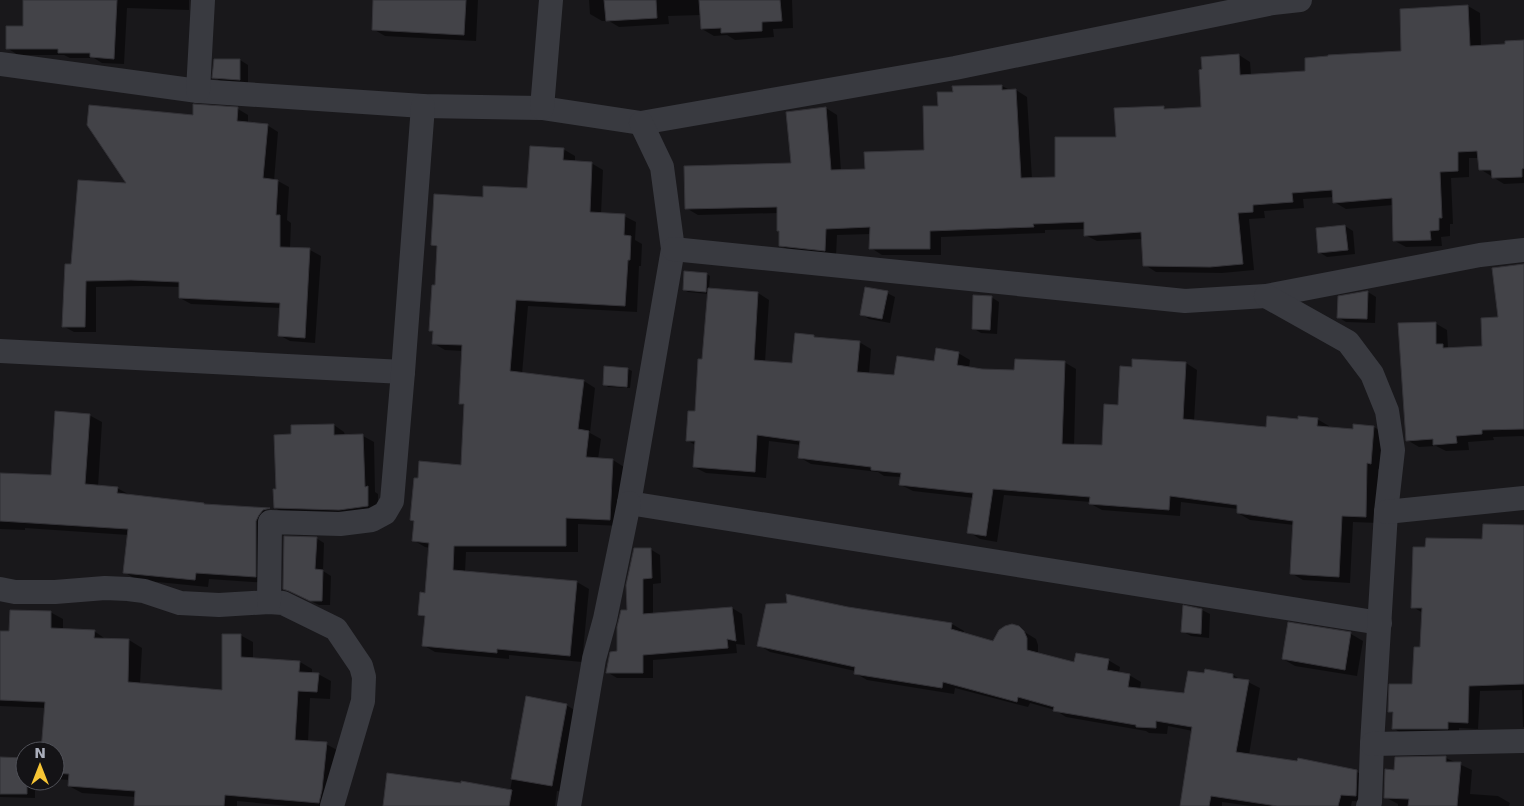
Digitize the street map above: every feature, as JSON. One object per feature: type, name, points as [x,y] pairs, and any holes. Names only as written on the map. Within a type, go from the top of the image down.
[{"type":"street","points":[[198,91],[203,0]]},
{"type":"street","points":[[542,108],[551,0]]},
{"type":"street","points":[[0,64],[198,91],[422,106],[542,108],[641,123],[955,68],[1273,2],[1300,0]]},
{"type":"street","points":[[269,602],[270,522],[340,524],[372,520],[385,513],[392,501],[422,106]]},
{"type":"street","points":[[569,806],[594,660],[605,619],[629,503],[673,249],[662,167],[641,123]]},
{"type":"street","points":[[673,249],[1184,301],[1266,296],[1480,255],[1524,250]]},
{"type":"street","points":[[1266,296],[1348,342],[1372,374],[1387,411],[1393,450],[1386,512],[1370,802],[1368,806]]},
{"type":"street","points":[[0,351],[403,372]]},
{"type":"street","points":[[1386,512],[1524,498]]},
{"type":"street","points":[[629,503],[1380,623]]},
{"type":"street","points":[[0,589],[15,592],[55,592],[106,588],[128,589],[144,591],[180,603],[219,605],[284,603],[336,629],[361,666],[364,677],[363,701],[332,806]]},
{"type":"street","points":[[1372,744],[1524,742]]},
{"type":"building","points":[[23,0],[117,0],[114,59],[90,57],[90,53],[58,53],[58,49],[6,49],[6,26],[23,26]]},
{"type":"building","points":[[373,0],[466,0],[464,35],[372,30]]},
{"type":"building","points":[[604,0],[656,0],[657,18],[606,21]]},
{"type":"building","points":[[699,0],[780,0],[782,21],[762,22],[762,31],[721,33],[721,28],[701,29]]},
{"type":"building","points":[[1468,5],[1470,46],[1505,44],[1505,41],[1524,40],[1524,168],[1522,169],[1522,177],[1492,178],[1491,170],[1479,170],[1477,151],[1458,152],[1458,171],[1440,172],[1442,218],[1439,218],[1439,230],[1430,231],[1431,240],[1393,241],[1392,198],[1333,203],[1332,190],[1292,193],[1293,202],[1253,205],[1253,212],[1238,213],[1243,264],[1210,267],[1143,266],[1141,232],[1084,236],[1084,222],[1033,224],[1034,227],[930,231],[930,249],[869,249],[870,227],[826,229],[825,251],[779,246],[777,207],[685,209],[684,166],[791,163],[786,112],[826,107],[831,170],[865,169],[864,152],[924,150],[923,106],[938,106],[937,92],[953,92],[952,86],[1002,85],[1002,90],[1016,89],[1021,178],[1055,177],[1055,137],[1116,137],[1114,108],[1164,106],[1164,109],[1201,107],[1199,70],[1202,69],[1201,57],[1239,54],[1240,75],[1305,71],[1305,58],[1401,51],[1400,9]]},
{"type":"building","points":[[214,59],[240,59],[240,80],[212,78]]},
{"type":"building","points":[[193,104],[238,107],[237,121],[268,124],[263,178],[278,180],[276,215],[280,215],[280,247],[310,248],[305,338],[278,336],[280,303],[179,298],[179,282],[86,281],[85,327],[62,327],[65,264],[71,264],[78,180],[126,183],[87,125],[89,105],[193,115]]},
{"type":"building","points":[[530,146],[564,148],[563,160],[592,162],[590,212],[625,214],[624,235],[631,236],[625,306],[516,300],[510,371],[584,380],[578,429],[589,431],[586,457],[613,459],[610,520],[566,518],[566,546],[454,546],[453,570],[577,581],[570,656],[497,649],[497,653],[422,646],[425,616],[418,615],[420,592],[425,593],[429,543],[412,541],[414,521],[410,520],[414,478],[418,478],[419,461],[461,465],[464,404],[459,404],[462,345],[432,344],[433,331],[429,331],[432,285],[435,285],[437,246],[431,245],[434,194],[483,197],[483,186],[527,188]]},
{"type":"building","points":[[1345,225],[1348,250],[1318,253],[1316,228]]},
{"type":"building","points":[[1524,264],[1524,429],[1482,430],[1482,434],[1456,436],[1457,443],[1433,445],[1433,439],[1406,441],[1398,323],[1436,322],[1436,344],[1443,344],[1443,348],[1482,346],[1481,318],[1498,317],[1492,268]]},
{"type":"building","points":[[684,271],[707,273],[706,292],[683,290]]},
{"type":"building","points":[[865,287],[888,291],[882,319],[860,315]]},
{"type":"building","points":[[708,288],[758,292],[754,360],[792,363],[795,333],[814,335],[814,337],[860,341],[857,372],[894,375],[897,356],[934,361],[936,348],[959,352],[957,365],[982,369],[1014,370],[1015,359],[1065,361],[1062,444],[1102,445],[1104,404],[1118,405],[1120,366],[1132,367],[1132,359],[1186,362],[1183,419],[1266,427],[1267,416],[1298,419],[1298,416],[1318,418],[1317,426],[1353,429],[1353,424],[1374,426],[1371,464],[1367,463],[1366,517],[1342,516],[1339,577],[1290,574],[1293,521],[1237,513],[1237,505],[1170,496],[1169,510],[1089,504],[1090,497],[993,489],[986,536],[967,533],[973,493],[899,485],[901,473],[871,470],[871,467],[798,458],[800,441],[757,435],[755,472],[693,467],[695,441],[686,441],[688,411],[695,411],[698,359],[702,359]]},
{"type":"building","points":[[1368,291],[1367,319],[1337,318],[1338,296]]},
{"type":"building","points":[[973,295],[992,296],[990,330],[972,329]]},
{"type":"building","points":[[604,366],[628,368],[627,387],[603,385]]},
{"type":"building","points":[[55,411],[90,414],[85,484],[118,487],[117,493],[204,504],[270,508],[263,510],[256,521],[256,577],[196,573],[195,580],[123,573],[128,529],[0,521],[0,473],[51,475]]},
{"type":"building","points":[[334,424],[334,435],[363,434],[365,487],[368,486],[368,506],[339,510],[274,508],[273,489],[276,489],[274,435],[291,434],[291,425]]},
{"type":"building","points":[[1483,524],[1524,525],[1524,684],[1469,686],[1468,723],[1448,722],[1448,729],[1392,729],[1393,712],[1388,712],[1389,684],[1412,684],[1414,647],[1420,647],[1422,608],[1411,608],[1413,547],[1425,547],[1426,538],[1482,539]]},
{"type":"building","points":[[284,536],[317,537],[315,569],[323,570],[322,601],[310,601],[283,589]]},
{"type":"building","points":[[634,548],[651,548],[652,578],[643,579],[643,614],[732,607],[736,641],[727,639],[728,648],[643,655],[643,673],[606,673],[610,652],[617,651],[617,627],[621,610],[627,610],[626,585]]},
{"type":"building","points":[[786,594],[848,607],[952,623],[951,629],[993,641],[999,630],[1012,624],[1019,626],[1024,631],[1027,638],[1027,650],[1074,662],[1076,653],[1109,659],[1107,670],[1130,674],[1128,687],[1184,693],[1188,671],[1204,673],[1205,669],[1233,674],[1233,678],[1249,680],[1236,752],[1297,761],[1298,758],[1357,770],[1356,796],[1341,795],[1338,806],[1277,806],[1211,796],[1209,806],[1180,806],[1192,727],[1156,721],[1156,728],[1136,727],[1136,725],[1053,711],[1054,707],[1018,697],[1017,702],[943,682],[942,688],[854,674],[855,667],[757,646],[766,604],[787,603]]},
{"type":"building","points":[[1183,605],[1202,609],[1201,634],[1181,632]]},
{"type":"building","points":[[10,610],[51,611],[51,628],[95,630],[94,638],[129,639],[128,682],[222,690],[222,634],[241,634],[241,657],[300,661],[299,672],[319,673],[317,692],[298,691],[295,740],[327,742],[319,803],[225,795],[224,806],[134,806],[135,791],[68,786],[69,774],[65,774],[65,741],[42,741],[45,702],[0,700],[0,631],[9,631]]},
{"type":"building","points":[[1288,622],[1351,632],[1345,670],[1282,659]]},
{"type":"building","points":[[526,696],[567,704],[552,786],[511,779]]},
{"type":"building","points":[[1446,756],[1446,762],[1461,762],[1457,806],[1408,806],[1409,799],[1384,798],[1385,769],[1394,770],[1395,757]]},
{"type":"building","points":[[0,757],[15,758],[15,791],[27,791],[27,794],[0,794]]},
{"type":"building","points":[[387,773],[461,783],[461,781],[512,790],[509,806],[383,806]]}]
